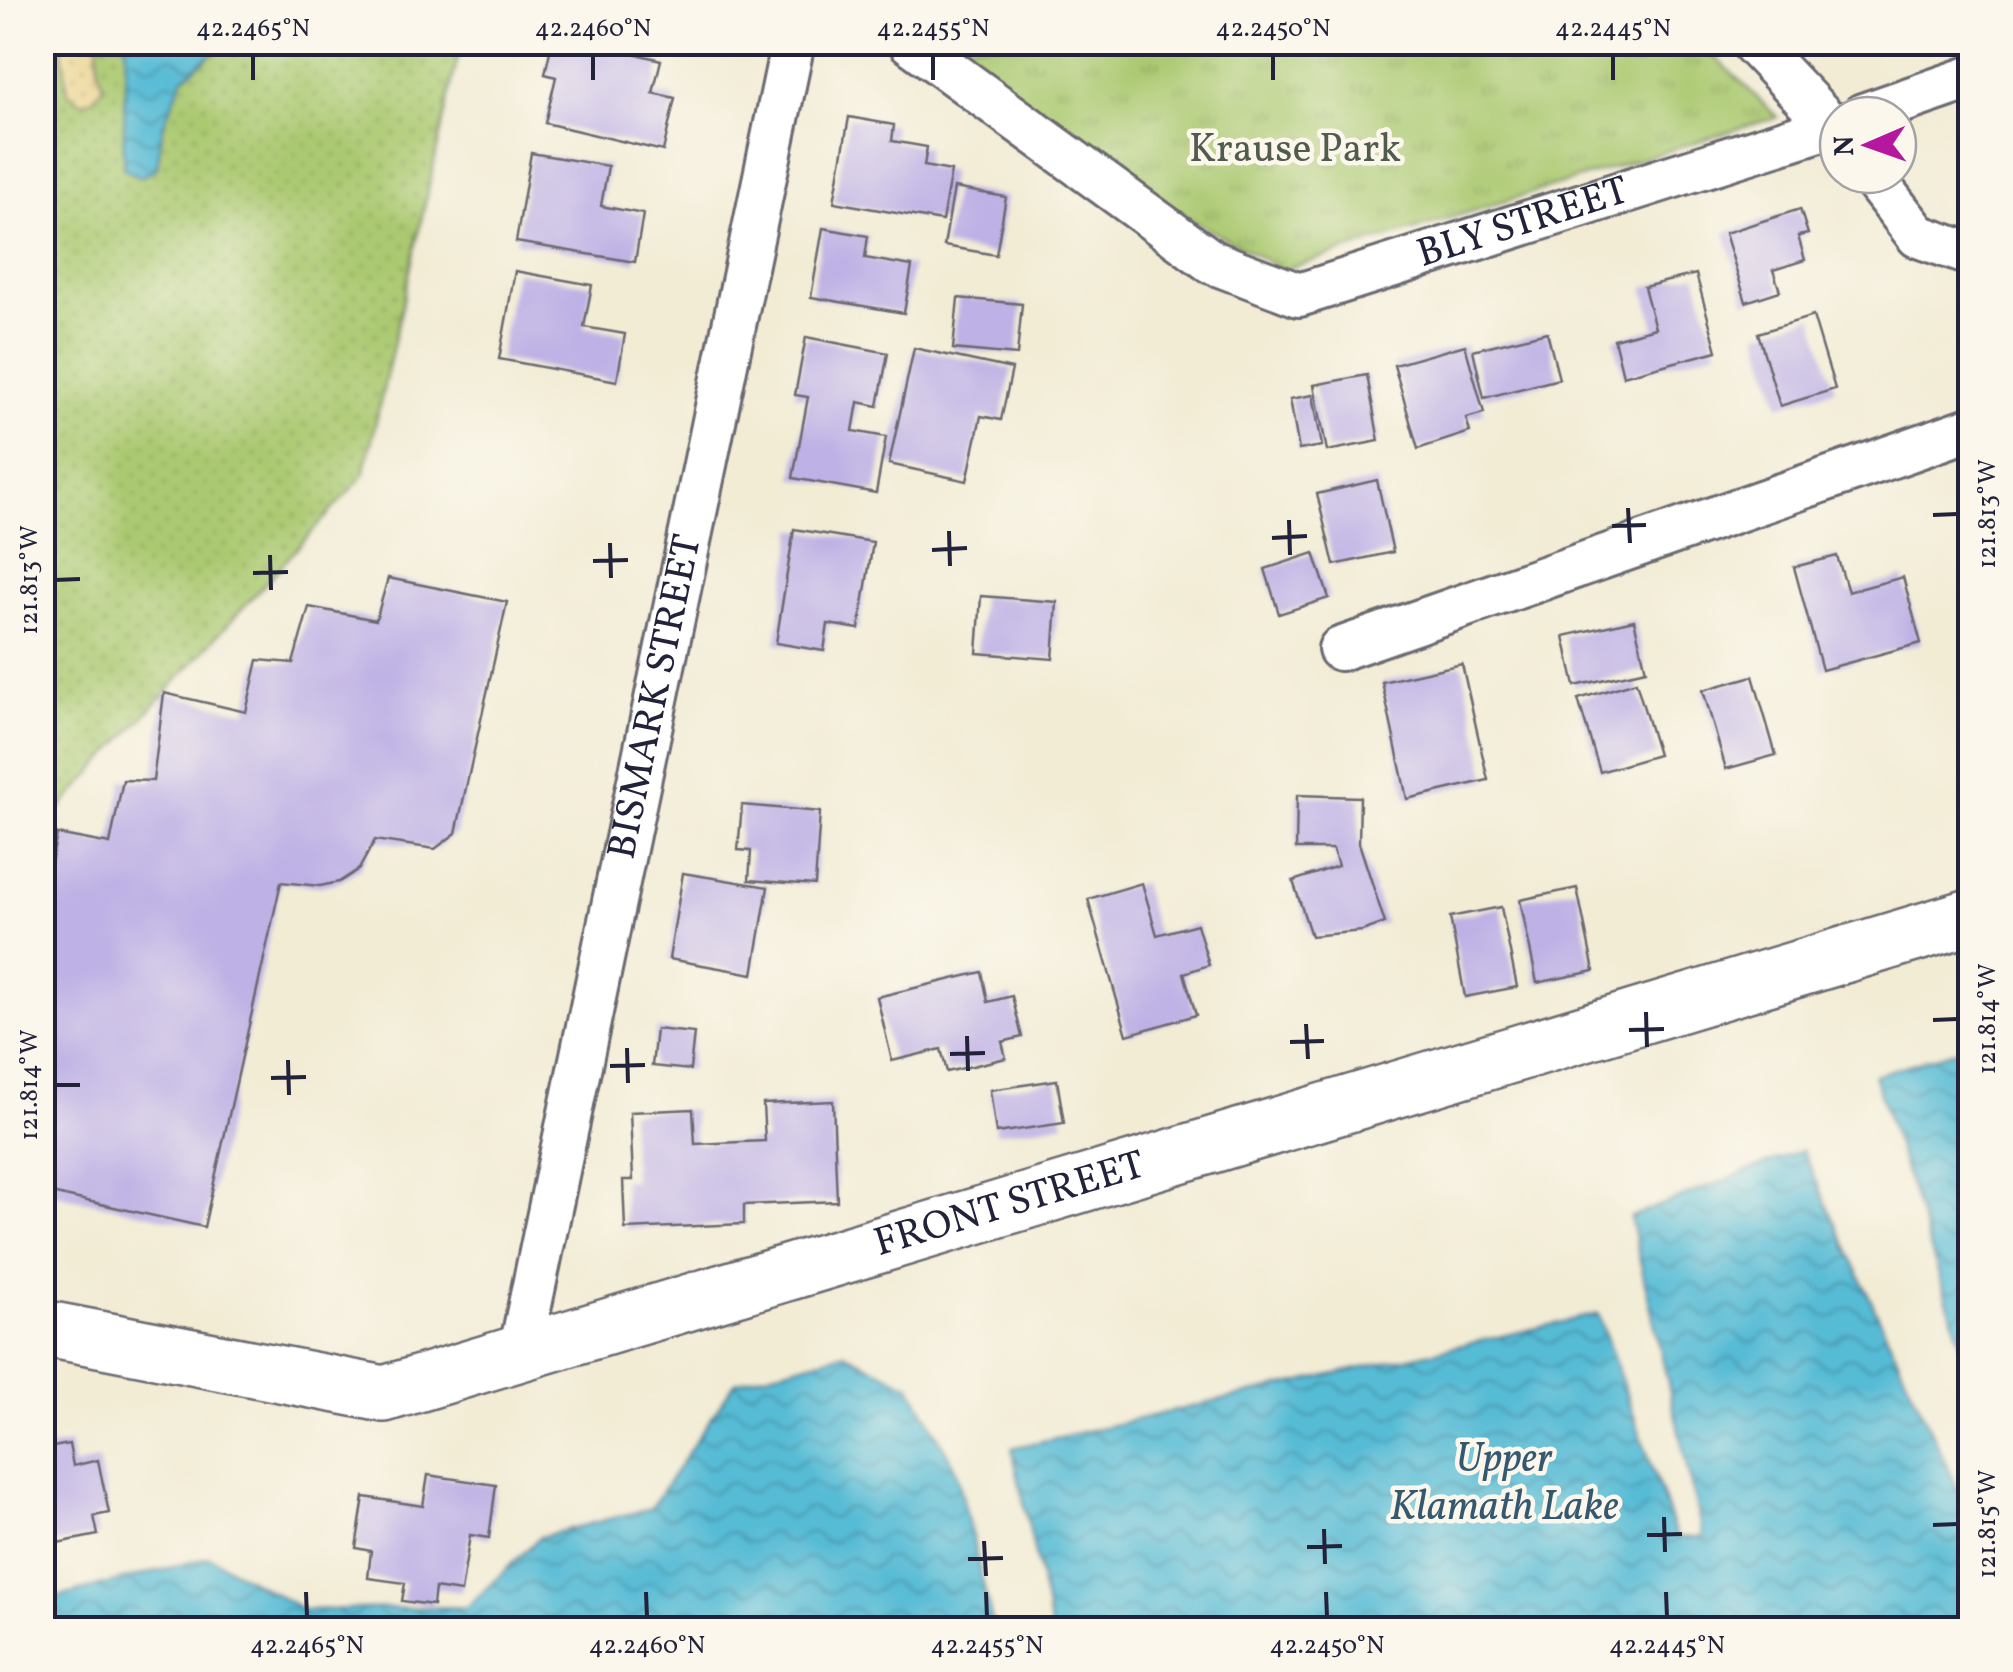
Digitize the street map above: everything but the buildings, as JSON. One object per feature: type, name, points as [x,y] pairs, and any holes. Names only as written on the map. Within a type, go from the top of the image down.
[{"type":"street","name":"BISMARK STREET","points":[[520,1353],[793,42]]},
{"type":"street","name":"BLY STREET","points":[[910,42],[1212,262],[1298,295],[1818,132]]},
{"type":"street","points":[[1752,42],[1818,101]]},
{"type":"street","name":"BLY STREET","points":[[1918,97],[1970,78]]},
{"type":"street","points":[[1886,195],[1918,236],[1970,254]]},
{"type":"street","points":[[1340,650],[1970,429]]},
{"type":"street","name":"FRONT STREET","points":[[42,1328],[384,1394],[1970,917]]},
{"type":"green space","points":[[43,43],[461,43],[364,475],[43,827]]},
{"type":"green space","name":"Krause Park","points":[[945,43],[1701,43],[1777,117],[1283,270],[1161,203]]},
{"type":"sand","points":[[61,43],[98,43],[103,87],[93,99],[81,102],[68,93]]},
{"type":"water","points":[[126,43],[237,43],[222,46],[183,78],[163,126],[157,168],[141,177],[123,168]]},
{"type":"water","points":[[1968,1047],[1970,1050],[1970,1371],[1874,1075]]},
{"type":"water","name":"Upper Klamath Lake","points":[[1802,1150],[1970,1516],[1970,1629],[1051,1629],[1012,1448],[1598,1314],[1677,1538],[1703,1537],[1630,1217]]},
{"type":"water","points":[[845,1353],[911,1386],[956,1470],[994,1629],[43,1629],[43,1601],[210,1557],[304,1610],[467,1607],[540,1537],[651,1508],[735,1382]]}]
